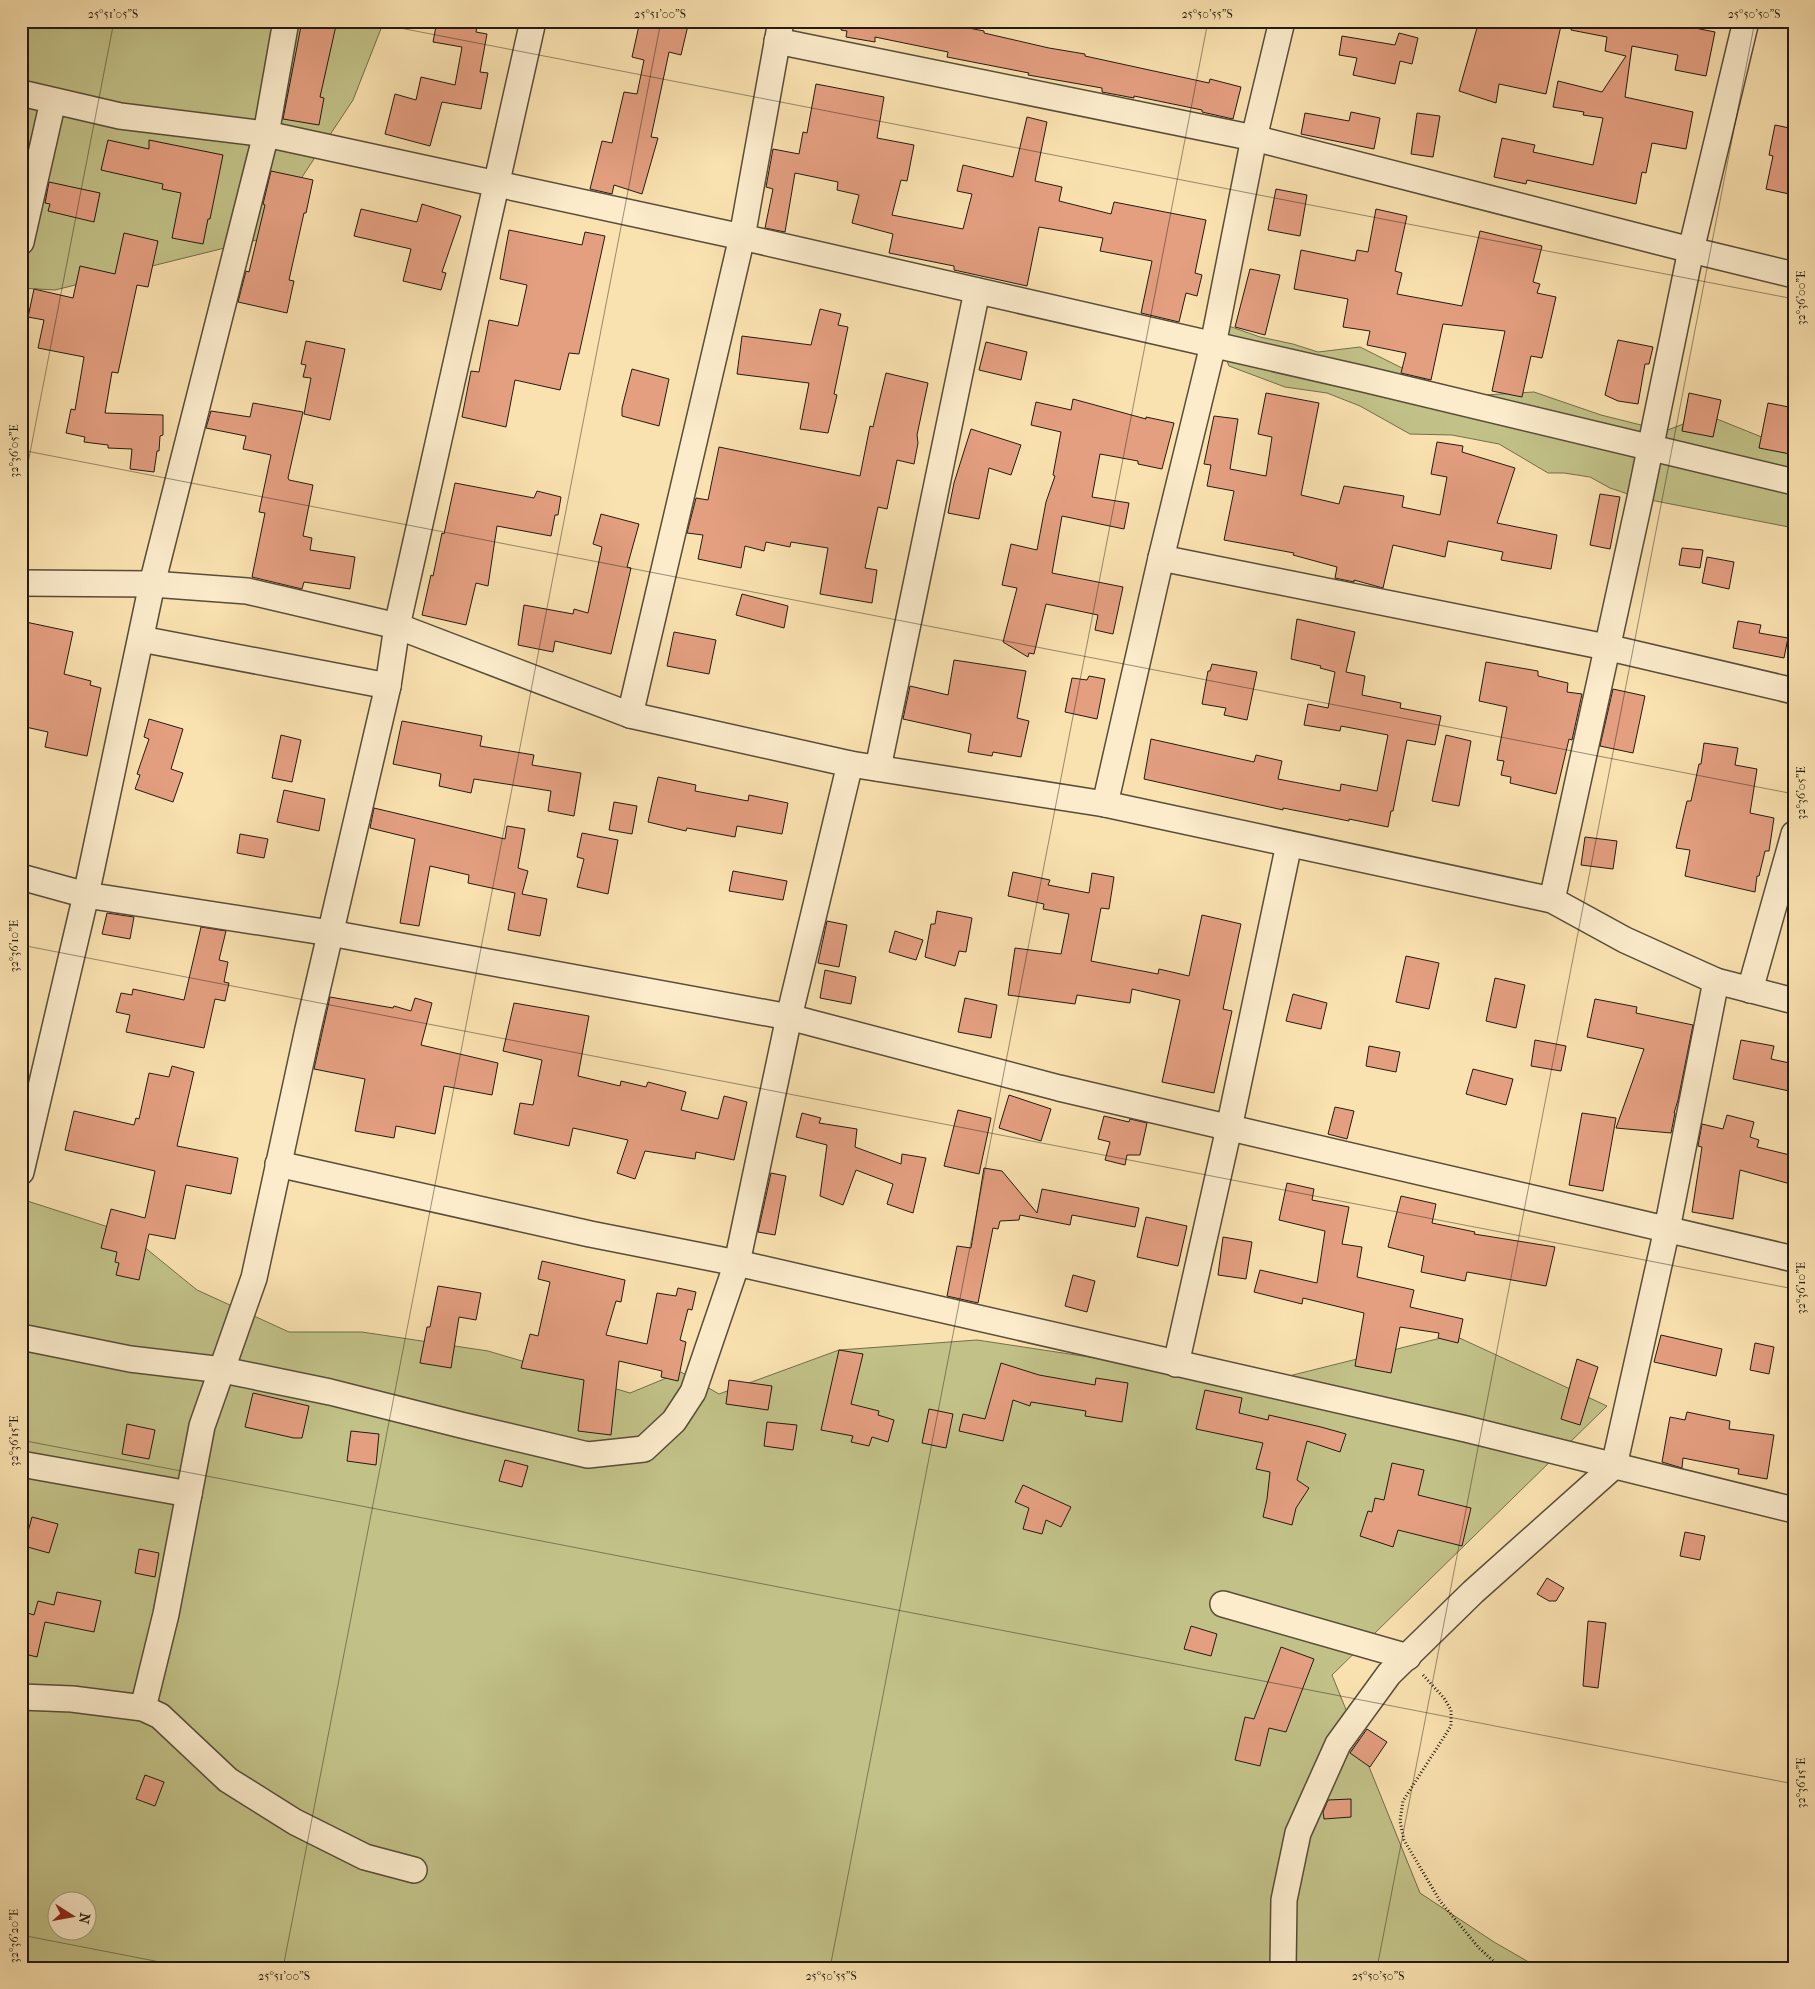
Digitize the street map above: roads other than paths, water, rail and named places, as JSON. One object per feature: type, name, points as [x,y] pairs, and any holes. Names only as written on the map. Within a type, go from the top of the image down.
[{"type":"street","points":[[21,1172],[27,1120],[86,895],[152,584],[266,134],[286,21]]},
{"type":"street","points":[[143,1708],[166,1614],[202,1426],[254,1278],[330,933],[388,686],[397,626],[533,21]]},
{"type":"street","points":[[1105,804],[1161,558],[1213,345],[1254,138],[1282,21]]},
{"type":"street","points":[[1552,900],[1691,250],[1746,21]]},
{"type":"street","points":[[630,714],[742,237],[779,31],[1254,138],[1794,275]]},
{"type":"street","points":[[21,93],[120,116],[266,134],[496,183],[742,237],[1213,345],[1794,482]]},
{"type":"street","points":[[21,242],[53,101]]},
{"type":"street","points":[[878,768],[977,291]]},
{"type":"street","points":[[1161,558],[1606,647],[1794,691]]},
{"type":"street","points":[[21,583],[152,584],[247,592],[397,626],[630,714],[850,764],[1105,804],[1552,900],[1625,940],[1716,982],[1794,1001]]},
{"type":"street","points":[[141,639],[388,686]]},
{"type":"street","points":[[21,1337],[130,1359],[222,1370],[330,1392],[461,1426],[588,1455],[644,1448],[674,1421],[693,1392],[737,1263],[788,1017],[850,764]]},
{"type":"street","points":[[1750,990],[1794,834]]},
{"type":"street","points":[[1176,1364],[1230,1128],[1289,844]]},
{"type":"street","points":[[21,877],[86,895],[330,933],[788,1017],[1059,1088],[1794,1259]]},
{"type":"street","points":[[1283,1968],[1284,1900],[1298,1833],[1338,1744],[1389,1674],[1473,1592],[1614,1466],[1667,1229],[1716,982]]},
{"type":"street","points":[[278,1164],[590,1234],[737,1263],[1466,1430],[1794,1510]]},
{"type":"street","points":[[21,1464],[189,1494]]},
{"type":"street","points":[[1223,1604],[1408,1657]]},
{"type":"street","points":[[21,1697],[72,1699],[143,1708],[160,1716],[228,1780],[295,1822],[365,1857],[414,1870]]}]
